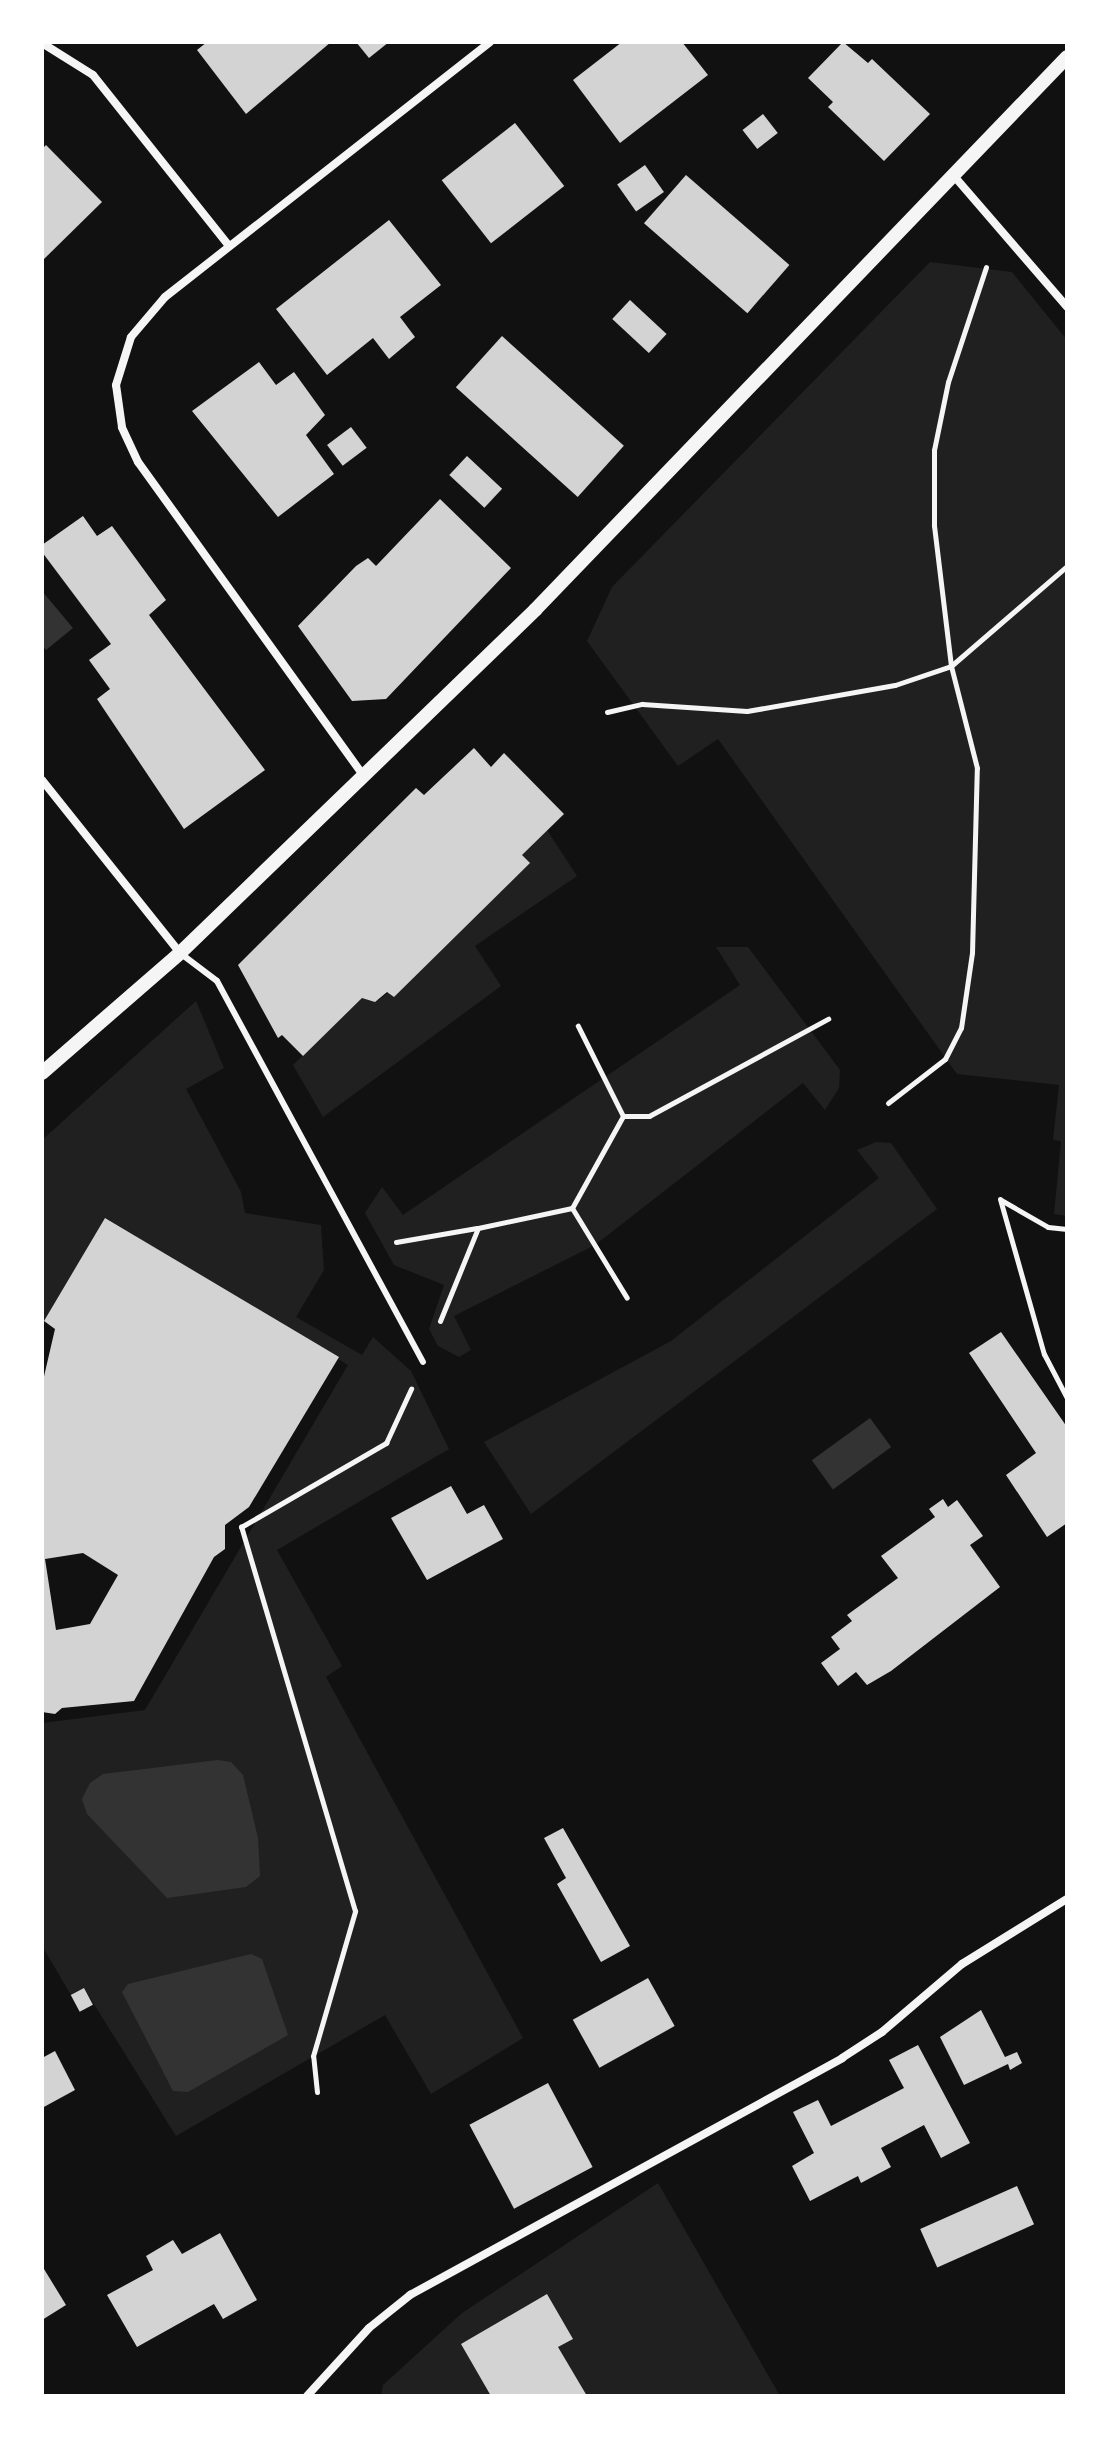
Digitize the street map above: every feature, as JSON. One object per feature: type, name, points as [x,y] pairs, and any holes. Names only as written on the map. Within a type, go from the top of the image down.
[{"type":"street","points":[[363,775],[150,481],[122,427],[116,385],[131,337],[165,297],[490,42]]},
{"type":"street","points":[[42,43],[93,75],[229,246]]},
{"type":"street","points":[[42,1073],[180,953],[535,610],[1067,57]]},
{"type":"street","points":[[954,176],[1067,307]]},
{"type":"street","points":[[42,780],[180,953]]},
{"type":"street","points":[[307,2396],[369,2328],[410,2295],[842,2058],[882,2032],[962,1964],[1067,1899]]},
{"type":"lane","points":[[180,953],[217,981],[423,1362]]},
{"type":"path","points":[[888,1103],[945,1059],[961,1028],[968,983],[977,768],[951,666],[934,525],[934,450],[948,382],[981,276],[1005,236]]},
{"type":"path","points":[[607,712],[642,704],[747,711],[895,685],[951,666],[1067,566]]},
{"type":"path","points":[[623,1116],[649,1116],[828,1019]]},
{"type":"path","points":[[578,1026],[623,1116]]},
{"type":"path","points":[[361,1247],[478,1228],[572,1208],[623,1116]]},
{"type":"path","points":[[1067,1229],[1048,1227],[1000,1199],[1044,1354],[1067,1398]]},
{"type":"path","points":[[572,1208],[627,1298]]},
{"type":"path","points":[[317,2092],[313,2056],[355,1911],[241,1527],[386,1443],[478,1228]]},
{"type":"shaded area","points":[[930,262],[1012,272],[1067,340],[1067,1216],[1054,1214],[1061,1141],[1053,1140],[1059,1085],[957,1074],[718,739],[678,766],[587,641],[612,587]]},
{"type":"shaded area","points":[[42,591],[73,628],[46,650],[42,645]]},
{"type":"shaded area","points":[[547,830],[577,876],[475,946],[501,986],[323,1117],[293,1065],[362,998],[379,1000],[431,959],[529,864],[522,855]]},
{"type":"shaded area","points":[[716,947],[748,947],[840,1070],[839,1088],[825,1110],[803,1083],[595,1245],[454,1316],[471,1350],[459,1357],[438,1346],[429,1329],[444,1285],[394,1265],[365,1213],[382,1187],[403,1215],[740,985]]},
{"type":"shaded area","points":[[196,1001],[224,1068],[186,1089],[241,1192],[245,1213],[321,1225],[324,1270],[296,1317],[362,1355],[373,1337],[411,1371],[449,1449],[277,1550],[342,1666],[326,1677],[523,2038],[431,2094],[385,2015],[176,2136],[84,1988],[71,1995],[42,1946],[42,1723],[145,1710],[348,1365],[106,1218],[44,1321],[42,1318],[42,1140]]},
{"type":"shaded area","points":[[876,1142],[891,1143],[937,1209],[531,1514],[484,1442],[671,1341],[879,1178],[857,1150]]},
{"type":"shaded area","points":[[870,1418],[891,1447],[833,1489],[812,1460]]},
{"type":"shaded area","points":[[218,1760],[231,1762],[243,1775],[258,1838],[260,1876],[246,1887],[167,1898],[87,1814],[82,1799],[90,1783],[103,1774]]},
{"type":"shaded area","points":[[251,1954],[262,1959],[288,2035],[188,2092],[173,2091],[122,1992],[128,1984]]},
{"type":"shaded area","points":[[658,2183],[780,2396],[381,2396],[383,2385],[462,2313]]},
{"type":"building","points":[[207,42],[331,42],[246,114],[197,50]]},
{"type":"building","points":[[356,42],[389,42],[369,58]]},
{"type":"building","points":[[622,42],[682,42],[708,75],[620,143],[573,80]]},
{"type":"building","points":[[843,42],[868,63],[872,59],[930,114],[884,161],[828,107],[833,102],[808,78]]},
{"type":"building","points":[[763,114],[778,133],[757,149],[743,130]]},
{"type":"building","points":[[515,123],[564,186],[491,243],[442,180]]},
{"type":"building","points":[[46,145],[102,202],[42,261],[42,149]]},
{"type":"building","points":[[645,165],[664,192],[636,212],[617,185]]},
{"type":"building","points":[[686,175],[789,265],[747,313],[644,223]]},
{"type":"building","points":[[389,220],[441,285],[400,317],[415,337],[389,359],[373,338],[327,375],[276,309]]},
{"type":"building","points":[[630,300],[667,334],[649,353],[612,319]]},
{"type":"building","points":[[502,336],[624,446],[578,497],[456,387]]},
{"type":"building","points":[[259,362],[276,385],[294,372],[325,415],[306,435],[334,474],[278,517],[192,411]]},
{"type":"building","points":[[351,427],[367,448],[343,466],[327,445]]},
{"type":"building","points":[[467,456],[502,489],[484,508],[449,475]]},
{"type":"building","points":[[440,499],[511,568],[386,699],[352,701],[298,626],[356,566],[368,558],[376,566]]},
{"type":"building","points":[[83,516],[97,536],[112,526],[166,600],[149,615],[265,770],[184,829],[97,699],[110,689],[89,660],[111,644],[42,552],[42,545]]},
{"type":"building","points":[[474,748],[491,767],[504,753],[564,814],[522,855],[530,863],[394,997],[387,992],[375,1002],[362,998],[303,1056],[282,1035],[278,1038],[238,965],[416,788],[424,795]]},
{"type":"building","points":[[105,1218],[339,1357],[249,1507],[225,1525],[225,1549],[214,1557],[134,1701],[62,1708],[55,1714],[42,1712],[42,1385],[55,1329],[44,1321]],"holes":[[[83,1553],[118,1575],[90,1624],[56,1630],[45,1559]]]},
{"type":"building","points":[[1001,1332],[1067,1427],[1067,1523],[1047,1537],[1006,1475],[1036,1453],[969,1353]]},
{"type":"building","points":[[451,1486],[467,1514],[484,1505],[503,1539],[427,1580],[391,1518]]},
{"type":"building","points":[[943,1499],[948,1507],[957,1500],[983,1536],[970,1545],[1000,1587],[891,1671],[867,1685],[856,1672],[838,1686],[821,1663],[840,1649],[831,1637],[852,1621],[847,1615],[898,1578],[881,1556],[935,1517],[929,1509]]},
{"type":"building","points":[[563,1828],[630,1946],[601,1962],[557,1884],[566,1878],[544,1838]]},
{"type":"building","points":[[648,1978],[675,2026],[599,2068],[573,2020]]},
{"type":"building","points":[[84,1988],[93,2005],[80,2012],[71,1995]]},
{"type":"building","points":[[981,2010],[1005,2057],[1017,2052],[1022,2063],[1010,2070],[1008,2064],[964,2085],[940,2037]]},
{"type":"building","points":[[918,2045],[970,2143],[941,2158],[924,2125],[881,2148],[891,2167],[861,2183],[858,2176],[810,2201],[792,2166],[814,2153],[793,2112],[818,2100],[831,2126],[904,2088],[889,2060]]},
{"type":"building","points":[[55,2051],[75,2090],[42,2108],[42,2058]]},
{"type":"building","points":[[548,2083],[593,2167],[514,2209],[469,2125]]},
{"type":"building","points":[[1017,2186],[1034,2224],[937,2267],[920,2229]]},
{"type":"building","points":[[220,2233],[257,2300],[223,2319],[214,2304],[137,2347],[107,2295],[153,2270],[146,2256],[173,2240],[182,2254]]},
{"type":"building","points":[[42,2270],[66,2305],[42,2320]]},
{"type":"building","points":[[547,2294],[573,2339],[558,2347],[587,2396],[491,2396],[461,2344]]}]
